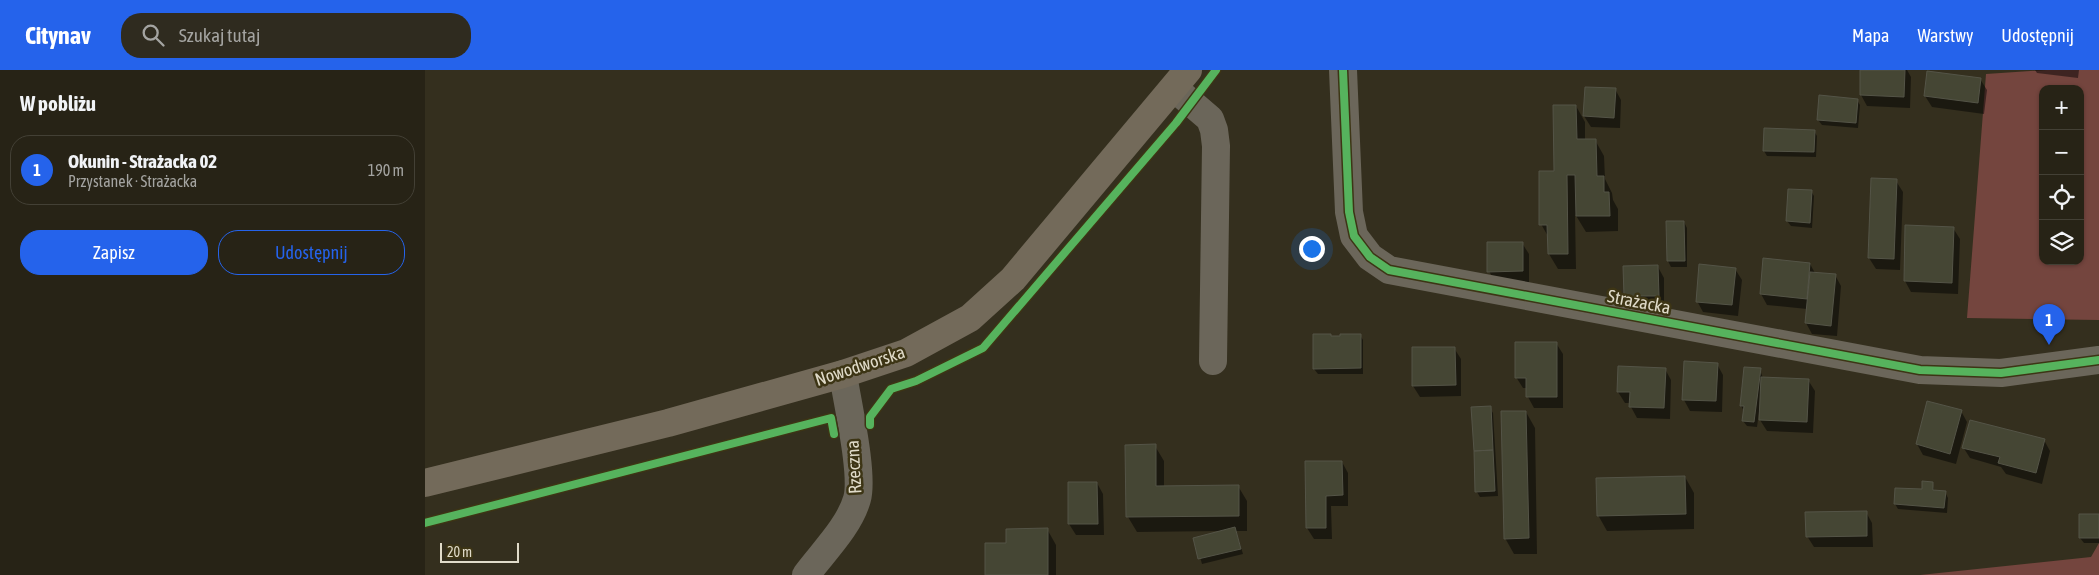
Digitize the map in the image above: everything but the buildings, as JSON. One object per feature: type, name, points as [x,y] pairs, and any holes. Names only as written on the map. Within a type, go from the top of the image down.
[{"type":"main road","name":"Nowodworska","points":[[425,483],[668,423],[843,374],[906,353],[970,318],[1013,279],[1181,79]]},
{"type":"street","name":"Strażacka","points":[[1343,70],[1349,212],[1354,236],[1370,257],[1389,270],[1920,370],[2001,373],[2099,360]]},
{"type":"street","points":[[1181,79],[1210,119],[1214,130],[1216,146],[1213,361]]},
{"type":"street","name":"Rzeczna","points":[[806,575],[842,527],[854,507],[859,493],[857,461],[843,374]]},
{"type":"shaded area","points":[[2047,70],[2099,70],[2099,320],[1967,318],[1986,74]]},
{"type":"shaded area","points":[[2099,543],[2099,575],[1920,575],[2091,557]]},
{"type":"cycle path","points":[[870,425],[870,417],[891,389],[916,381],[983,348],[1176,123],[1216,70]]},
{"type":"cycle path","points":[[1343,70],[1349,212],[1354,236],[1370,257],[1389,270],[1920,370],[2001,373],[2099,360]]},
{"type":"cycle path","points":[[425,523],[831,418],[834,434]]},
{"type":"place","name":"Okunin - Strażacka 02","points":[[2049,345]]}]
